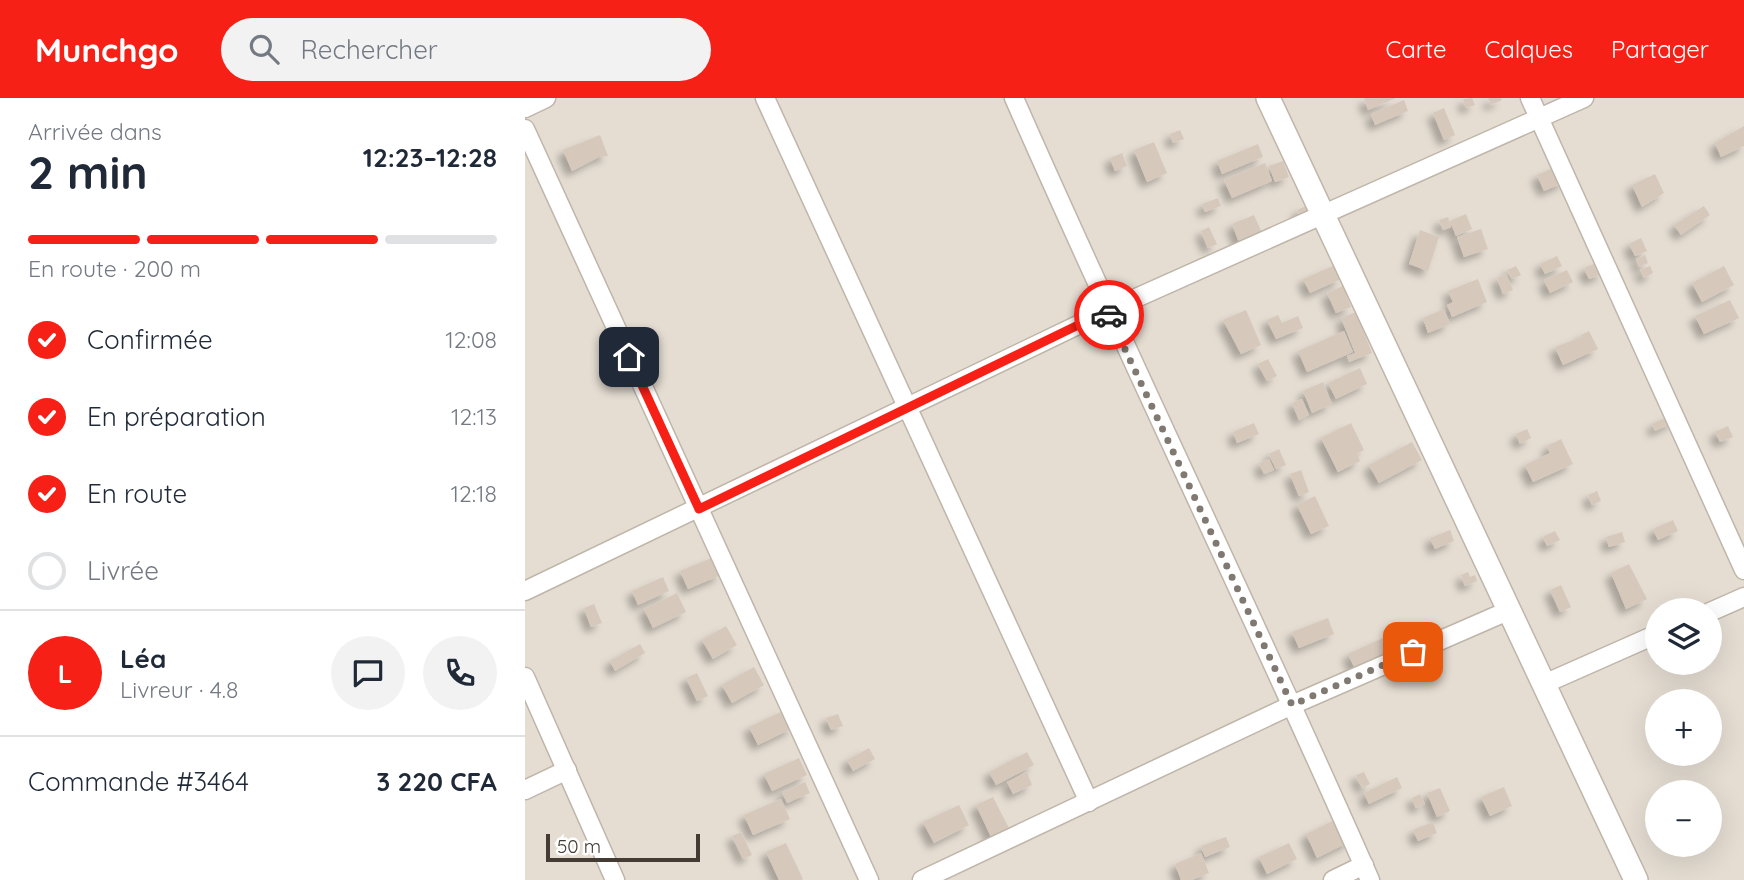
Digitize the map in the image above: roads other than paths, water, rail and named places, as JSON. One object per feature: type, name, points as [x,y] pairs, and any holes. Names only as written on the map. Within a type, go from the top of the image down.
[{"type":"street","points":[[525,108],[546,98]]},
{"type":"street","points":[[765,98],[1089,802]]},
{"type":"street","points":[[1014,98],[1107,311],[1292,705],[1367,873],[1333,880]]},
{"type":"street","points":[[1268,98],[1636,880]]},
{"type":"street","points":[[1530,98],[1744,570]]},
{"type":"street","points":[[525,591],[1107,311],[1323,217],[1584,98]]},
{"type":"street","points":[[525,129],[869,880]]},
{"type":"street","points":[[1722,607],[1744,597]]},
{"type":"street","points":[[922,880],[1292,705],[1510,610]]},
{"type":"street","points":[[1544,684],[1645,640]]},
{"type":"street","points":[[525,677],[615,880]]},
{"type":"street","points":[[525,790],[567,770]]}]
